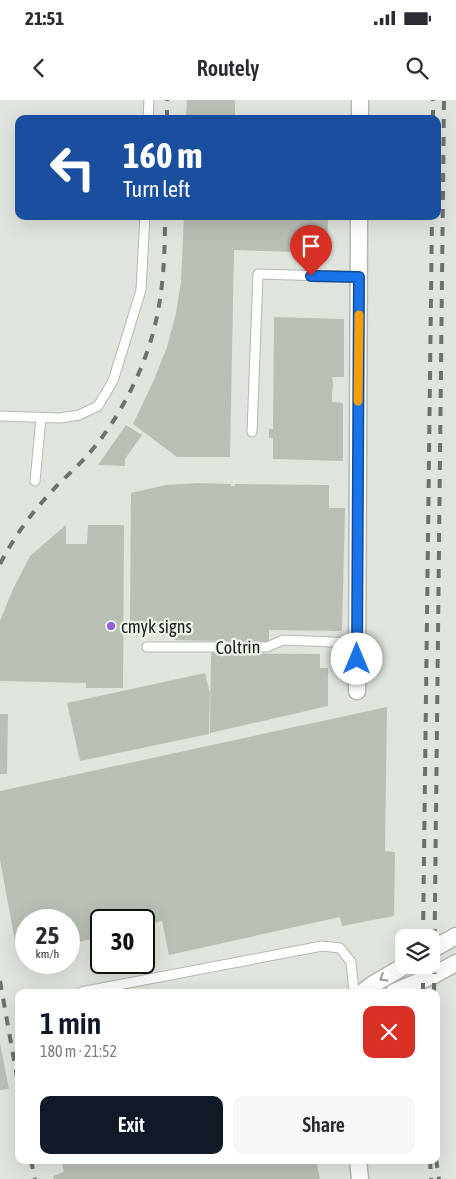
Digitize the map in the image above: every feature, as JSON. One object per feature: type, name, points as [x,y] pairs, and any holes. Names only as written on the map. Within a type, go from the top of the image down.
[{"type":"street","points":[[360,100],[360,115]]},
{"type":"street","points":[[357,691],[359,220]]},
{"type":"street","points":[[440,945],[456,936]]},
{"type":"street","points":[[401,989],[456,963]]},
{"type":"street","points":[[367,989],[395,971]]},
{"type":"street","points":[[358,1164],[360,1179]]},
{"type":"lane","points":[[148,115],[149,100]]},
{"type":"lane","points":[[0,416],[60,418],[80,415],[98,406],[113,381],[141,290],[145,220]]},
{"type":"lane","points":[[252,432],[258,274],[359,277]]},
{"type":"lane","points":[[35,481],[41,418]]},
{"type":"lane","name":"Coltrin","points":[[148,647],[267,647],[283,640],[357,643]]},
{"type":"lane","points":[[97,989],[322,946],[340,948],[351,962],[354,989]]},
{"type":"building","points":[[187,100],[235,100],[235,115],[186,115]]},
{"type":"building","points":[[184,220],[328,220],[327,253],[234,250],[230,457],[177,457],[133,424],[167,347],[176,313],[181,282]]},
{"type":"building","points":[[274,317],[344,319],[344,377],[332,377],[332,402],[343,403],[343,461],[273,459],[273,438],[269,438],[269,429],[273,429]]},
{"type":"building","points":[[126,425],[142,435],[125,459],[125,466],[98,465]]},
{"type":"building","points":[[231,484],[231,486],[235,486],[235,484],[329,485],[329,508],[345,508],[342,631],[269,630],[269,642],[174,640],[175,627],[130,626],[131,493],[166,485]]},
{"type":"building","points":[[66,525],[66,544],[87,544],[88,525],[124,525],[123,688],[86,688],[86,683],[0,681],[0,621],[13,589],[30,556]]},
{"type":"building","points":[[211,653],[320,654],[320,668],[328,668],[328,706],[210,733]]},
{"type":"building","points":[[330,653],[340,653],[340,663],[330,663]]},
{"type":"building","points":[[205,673],[210,693],[209,734],[80,761],[67,703]]},
{"type":"building","points":[[387,707],[385,851],[395,852],[394,916],[342,926],[340,917],[169,955],[162,921],[155,923],[155,909],[90,909],[90,939],[80,942],[80,909],[15,909],[15,941],[0,860],[0,791]]},
{"type":"building","points":[[0,714],[8,714],[7,774],[0,774]]},
{"type":"building","points":[[0,1043],[9,1089],[0,1090]]},
{"type":"building","points":[[62,1164],[317,1164],[320,1179],[54,1179],[53,1176],[64,1172]]},
{"type":"railway","points":[[167,100],[167,115]]},
{"type":"railway","points":[[433,100],[433,115]]},
{"type":"railway","points":[[434,989],[444,100]]},
{"type":"railway","points":[[0,564],[17,535],[38,507],[98,443],[131,389],[148,350],[158,311],[164,263],[165,220]]},
{"type":"railway","points":[[423,929],[432,220]]},
{"type":"railway","points":[[423,974],[423,989]]},
{"type":"railway","points":[[0,981],[15,1065]]},
{"type":"railway","points":[[32,1164],[35,1179]]},
{"type":"railway","points":[[430,1164],[431,1179]]},
{"type":"railway","points":[[437,1164],[439,1179]]},
{"type":"slow traffic","points":[[358,401],[359,315]]},
{"type":"place","name":"cmyk signs","points":[[111,626]]},
{"type":"route","points":[[311,276],[359,277],[357,659]]}]
